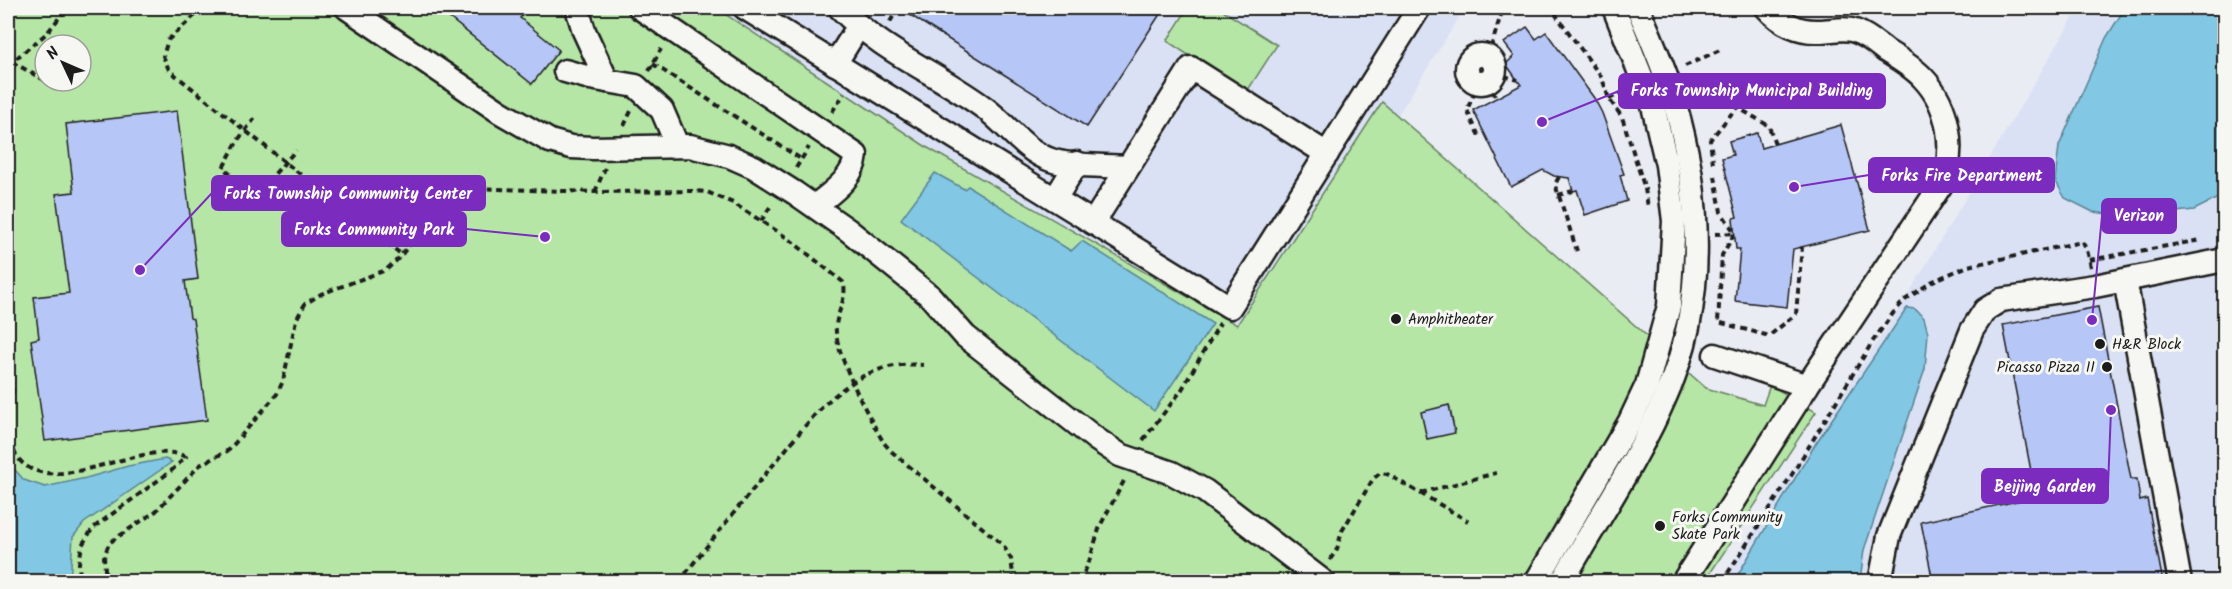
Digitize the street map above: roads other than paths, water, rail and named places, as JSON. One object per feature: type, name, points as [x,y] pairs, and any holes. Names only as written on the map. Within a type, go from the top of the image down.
[{"type":"lane","points":[[347,8],[375,15],[509,118],[550,141],[571,147],[593,148],[677,145],[701,148],[743,161],[815,206],[930,296],[965,336],[1096,439],[1132,460],[1172,473],[1205,491],[1321,579]]},
{"type":"lane","points":[[577,8],[584,31],[607,81]]},
{"type":"lane","points":[[640,8],[856,155],[855,167],[840,186],[815,206]]},
{"type":"lane","points":[[745,8],[1230,307],[1419,8]]},
{"type":"lane","points":[[840,8],[858,27],[878,42],[988,110],[1040,155],[1060,162],[1128,167]]},
{"type":"lane","points":[[1562,582],[1649,431],[1667,393],[1691,309],[1696,220],[1689,161],[1667,116],[1645,83],[1614,8]]},
{"type":"lane","points":[[1536,582],[1630,421],[1647,385],[1669,306],[1674,221],[1667,165],[1665,74],[1638,8]]},
{"type":"lane","points":[[1683,582],[1807,386],[1941,184],[1948,160],[1948,132],[1945,118],[1933,90],[1911,67],[1854,31],[1797,29],[1781,20],[1767,8]]},
{"type":"lane","points":[[835,64],[858,27]]},
{"type":"lane","points":[[1094,223],[1191,68],[1327,154]]},
{"type":"lane","points":[[565,70],[636,86],[662,110],[677,145]]},
{"type":"lane","points":[[1055,200],[1077,163]]},
{"type":"lane","points":[[1880,582],[1889,536],[1968,339],[1980,316],[1990,306],[2010,298],[2095,286],[2224,260]]},
{"type":"lane","points":[[2125,279],[2180,582]]},
{"type":"lane","points":[[1715,355],[1807,386]]},
{"type":"water","points":[[2125,8],[2224,8],[2224,195],[2194,210],[2131,217],[2093,212],[2065,198],[2055,180],[2059,146],[2106,38]]},
{"type":"water","points":[[935,173],[964,189],[968,186],[1071,251],[1082,241],[1213,324],[1154,411],[901,219]]},
{"type":"water","points":[[1907,308],[1915,309],[1924,318],[1928,333],[1925,369],[1864,550],[1860,581],[1734,581],[1816,443]]},
{"type":"water","points":[[165,459],[172,462],[84,523],[73,537],[70,581],[8,581],[8,462],[24,480],[45,487]]},
{"type":"place","name":"Forks Township Municipal Building","points":[[1542,122]]},
{"type":"place","name":"Forks Fire Department","points":[[1794,187]]},
{"type":"place","name":"Forks Community Park","points":[[545,237]]},
{"type":"place","name":"Forks Township Community Center","points":[[140,270]]},
{"type":"place","name":"Amphitheater","points":[[1396,319]]},
{"type":"place","name":"Verizon","points":[[2092,320]]},
{"type":"place","name":"H&R Block","points":[[2100,344]]},
{"type":"place","name":"Picasso Pizza II","points":[[2107,367]]},
{"type":"place","name":"Beijing Garden","points":[[2111,410]]},
{"type":"place","name":"Forks Community Skate Park","points":[[1660,526]]}]
